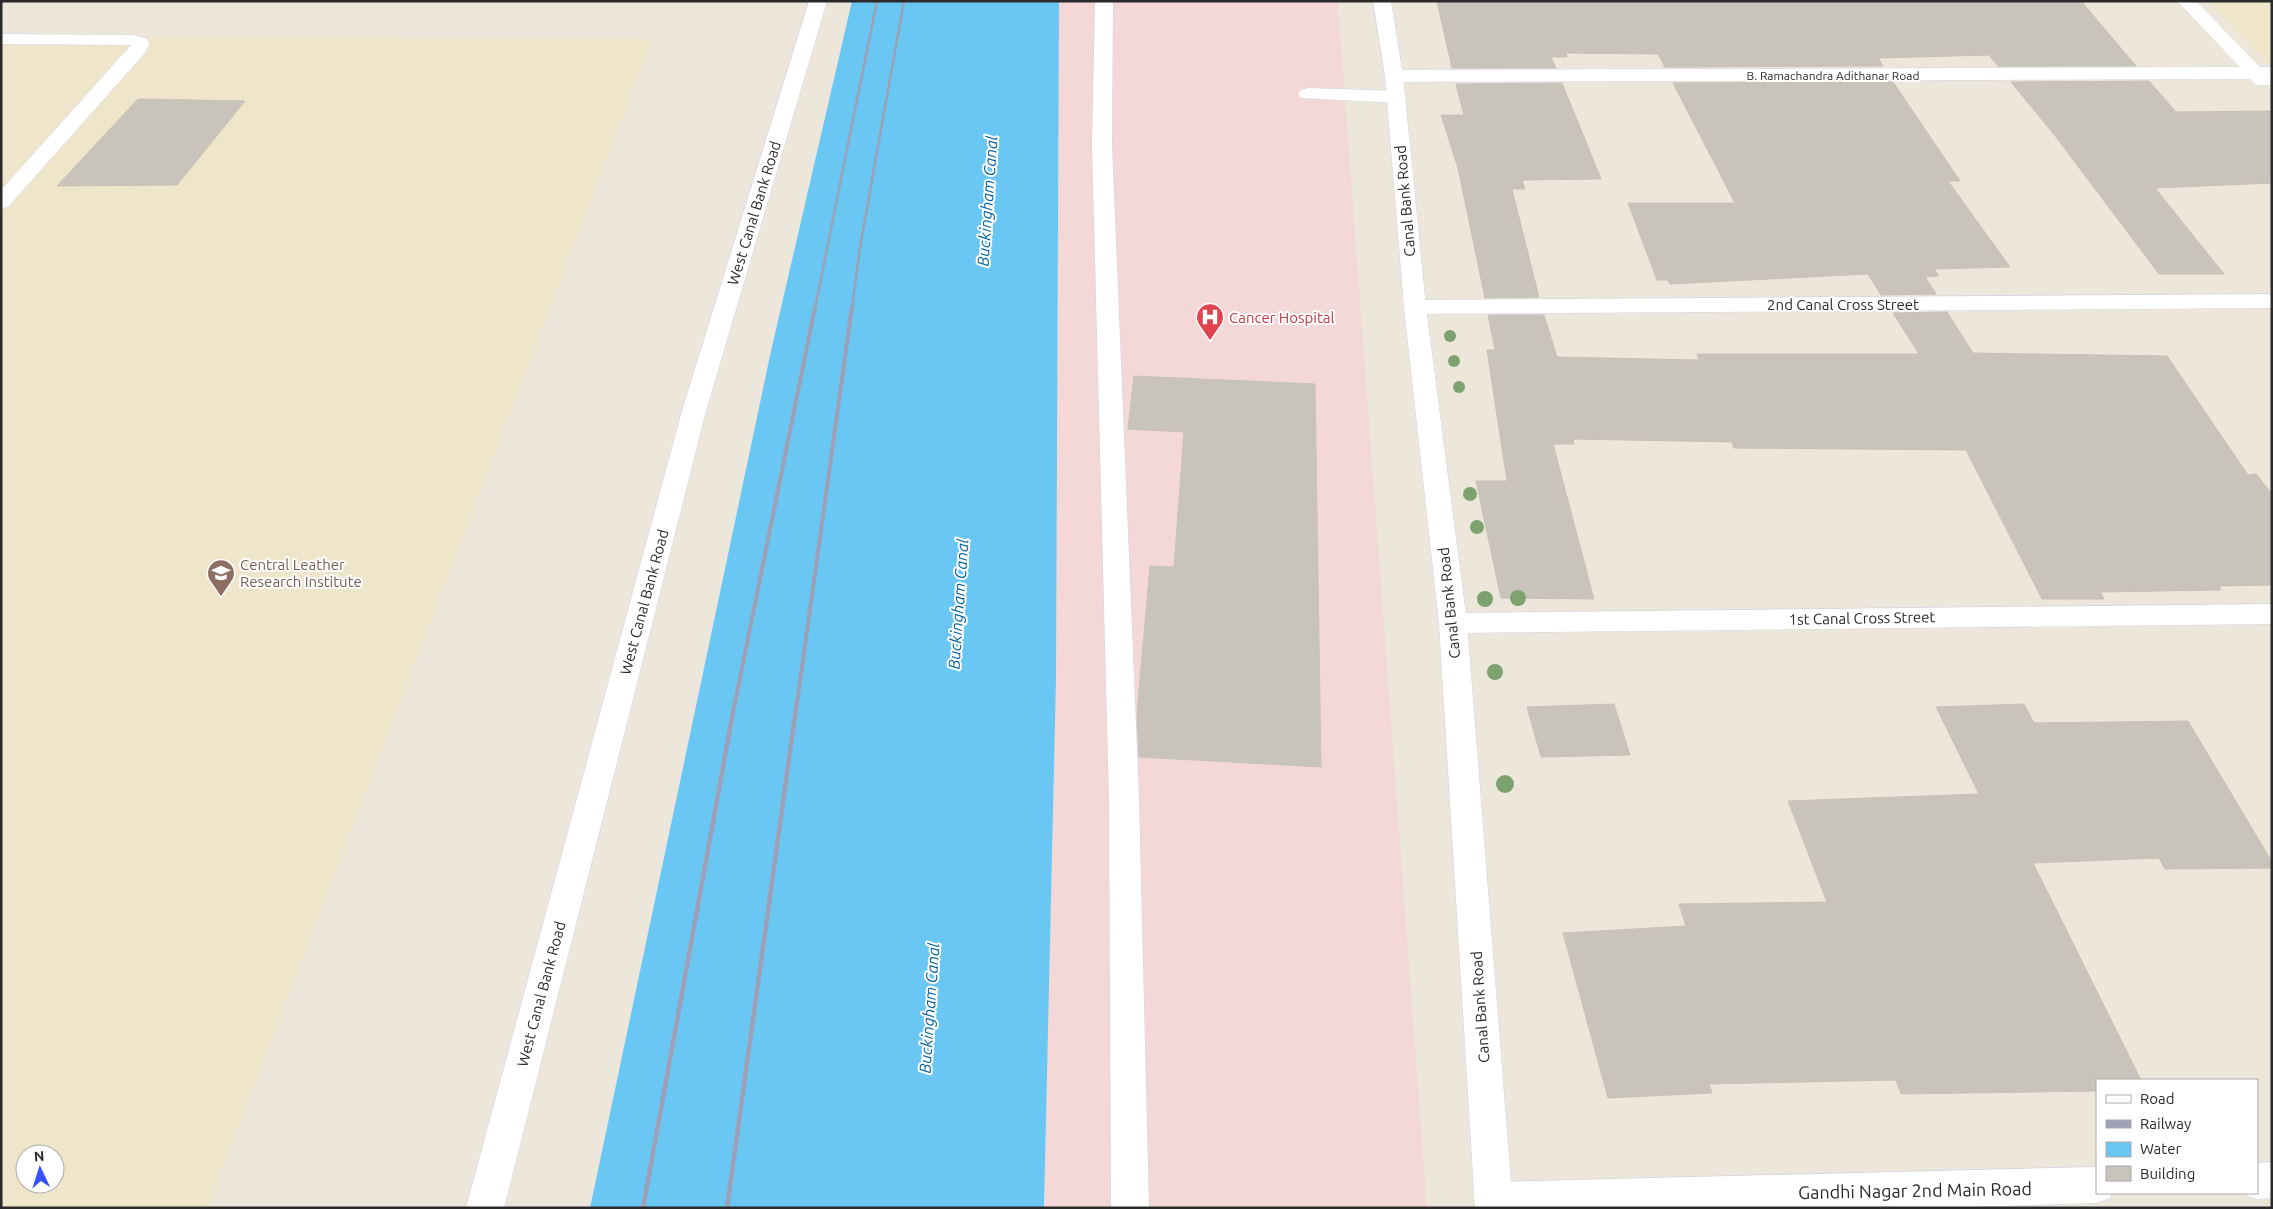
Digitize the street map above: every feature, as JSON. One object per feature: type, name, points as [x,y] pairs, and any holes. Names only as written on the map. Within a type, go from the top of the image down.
[{"type":"street","name":"West Canal Bank Road","points":[[485,1208],[694,411],[818,1]]},
{"type":"street","points":[[1104,1],[1102,144],[1124,798],[1130,1208]]},
{"type":"street","name":"Canal Bank Road","points":[[1382,1],[1395,87],[1415,306],[1453,623],[1494,1204]]},
{"type":"street","points":[[2186,1],[2264,73],[2272,89]]},
{"type":"street","points":[[1,40],[128,40],[141,43],[138,49],[1,203]]},
{"type":"street","name":"B. Ramachandra Adithanar Road","points":[[1308,94],[1395,87],[2264,73]]},
{"type":"street","name":"2nd Canal Cross Street","points":[[1415,306],[2272,301]]},
{"type":"street","name":"1st Canal Cross Street","points":[[1453,623],[2272,614]]},
{"type":"street","points":[[2258,1181],[2272,1180]]},
{"type":"street","name":"Gandhi Nagar 2nd Main Road","points":[[1494,1204],[2096,1185]]},
{"type":"shaded area","name":"Cancer Hospital","points":[[1059,1],[1338,1],[1427,1208],[1044,1208],[1056,680]]},
{"type":"shaded area","points":[[2208,1],[2272,1],[2272,64],[2268,64]]},
{"type":"shaded area","name":"Central Leather Research Institute","points":[[1,36],[653,39],[208,1208],[1,1208]]},
{"type":"water","name":"Buckingham Canal","points":[[852,1],[1059,1],[1056,680],[1044,1208],[590,1208],[771,351]]},
{"type":"building","points":[[1437,1],[2081,1],[2136,66],[1998,66],[1989,55],[1878,58],[1883,66],[1665,67],[1658,54],[1566,53],[1567,57],[1551,57],[1556,68],[1452,68]]},
{"type":"building","points":[[2149,81],[2176,112],[2272,111],[2272,183],[2155,188],[2224,274],[2159,274],[2056,137],[2011,82]]},
{"type":"building","points":[[1893,82],[1960,181],[1948,181],[2010,267],[1934,269],[1939,276],[1925,277],[1936,294],[1881,295],[1868,274],[1670,284],[1668,280],[1657,280],[1628,203],[1735,203],[1673,83]]},
{"type":"building","points":[[1562,83],[1601,179],[1522,180],[1525,189],[1512,189],[1539,297],[1485,298],[1458,168],[1441,115],[1464,115],[1456,84]]},
{"type":"building","points":[[138,99],[245,101],[177,185],[57,186]]},
{"type":"building","points":[[1947,312],[1973,353],[2167,356],[2248,475],[2256,474],[2272,494],[2272,585],[2219,586],[2221,590],[2100,592],[2104,599],[2042,599],[1966,450],[1734,448],[1732,442],[1573,439],[1574,444],[1553,444],[1594,599],[1501,598],[1476,481],[1507,481],[1487,350],[1495,350],[1488,315],[1544,315],[1557,357],[1699,360],[1697,354],[1919,354],[1893,313]]},
{"type":"building","points":[[1134,376],[1315,384],[1321,767],[1139,757],[1137,713],[1150,566],[1174,567],[1184,432],[1128,429]]},
{"type":"building","points":[[1614,704],[1630,755],[1541,757],[1527,707]]},
{"type":"building","points":[[2024,704],[2034,723],[2188,721],[2272,862],[2272,868],[2165,869],[2159,858],[2033,863],[2141,1079],[2096,1079],[2096,1091],[1901,1094],[1896,1080],[1709,1084],[1712,1093],[1608,1098],[1563,933],[1686,926],[1679,904],[1827,902],[1788,801],[1979,794],[1936,707]]},
{"type":"railway","points":[[815,308],[877,1]]},
{"type":"railway","points":[[852,308],[860,247],[904,1]]},
{"type":"railway","points":[[735,703],[815,307]]},
{"type":"railway","points":[[797,703],[852,307]]},
{"type":"railway","points":[[643,1208],[735,701]]},
{"type":"railway","points":[[727,1208],[797,701]]},
{"type":"place","name":"Cancer Hospital","points":[[1210,341]]},
{"type":"place","name":"Central Leather Research Institute","points":[[221,597]]}]
